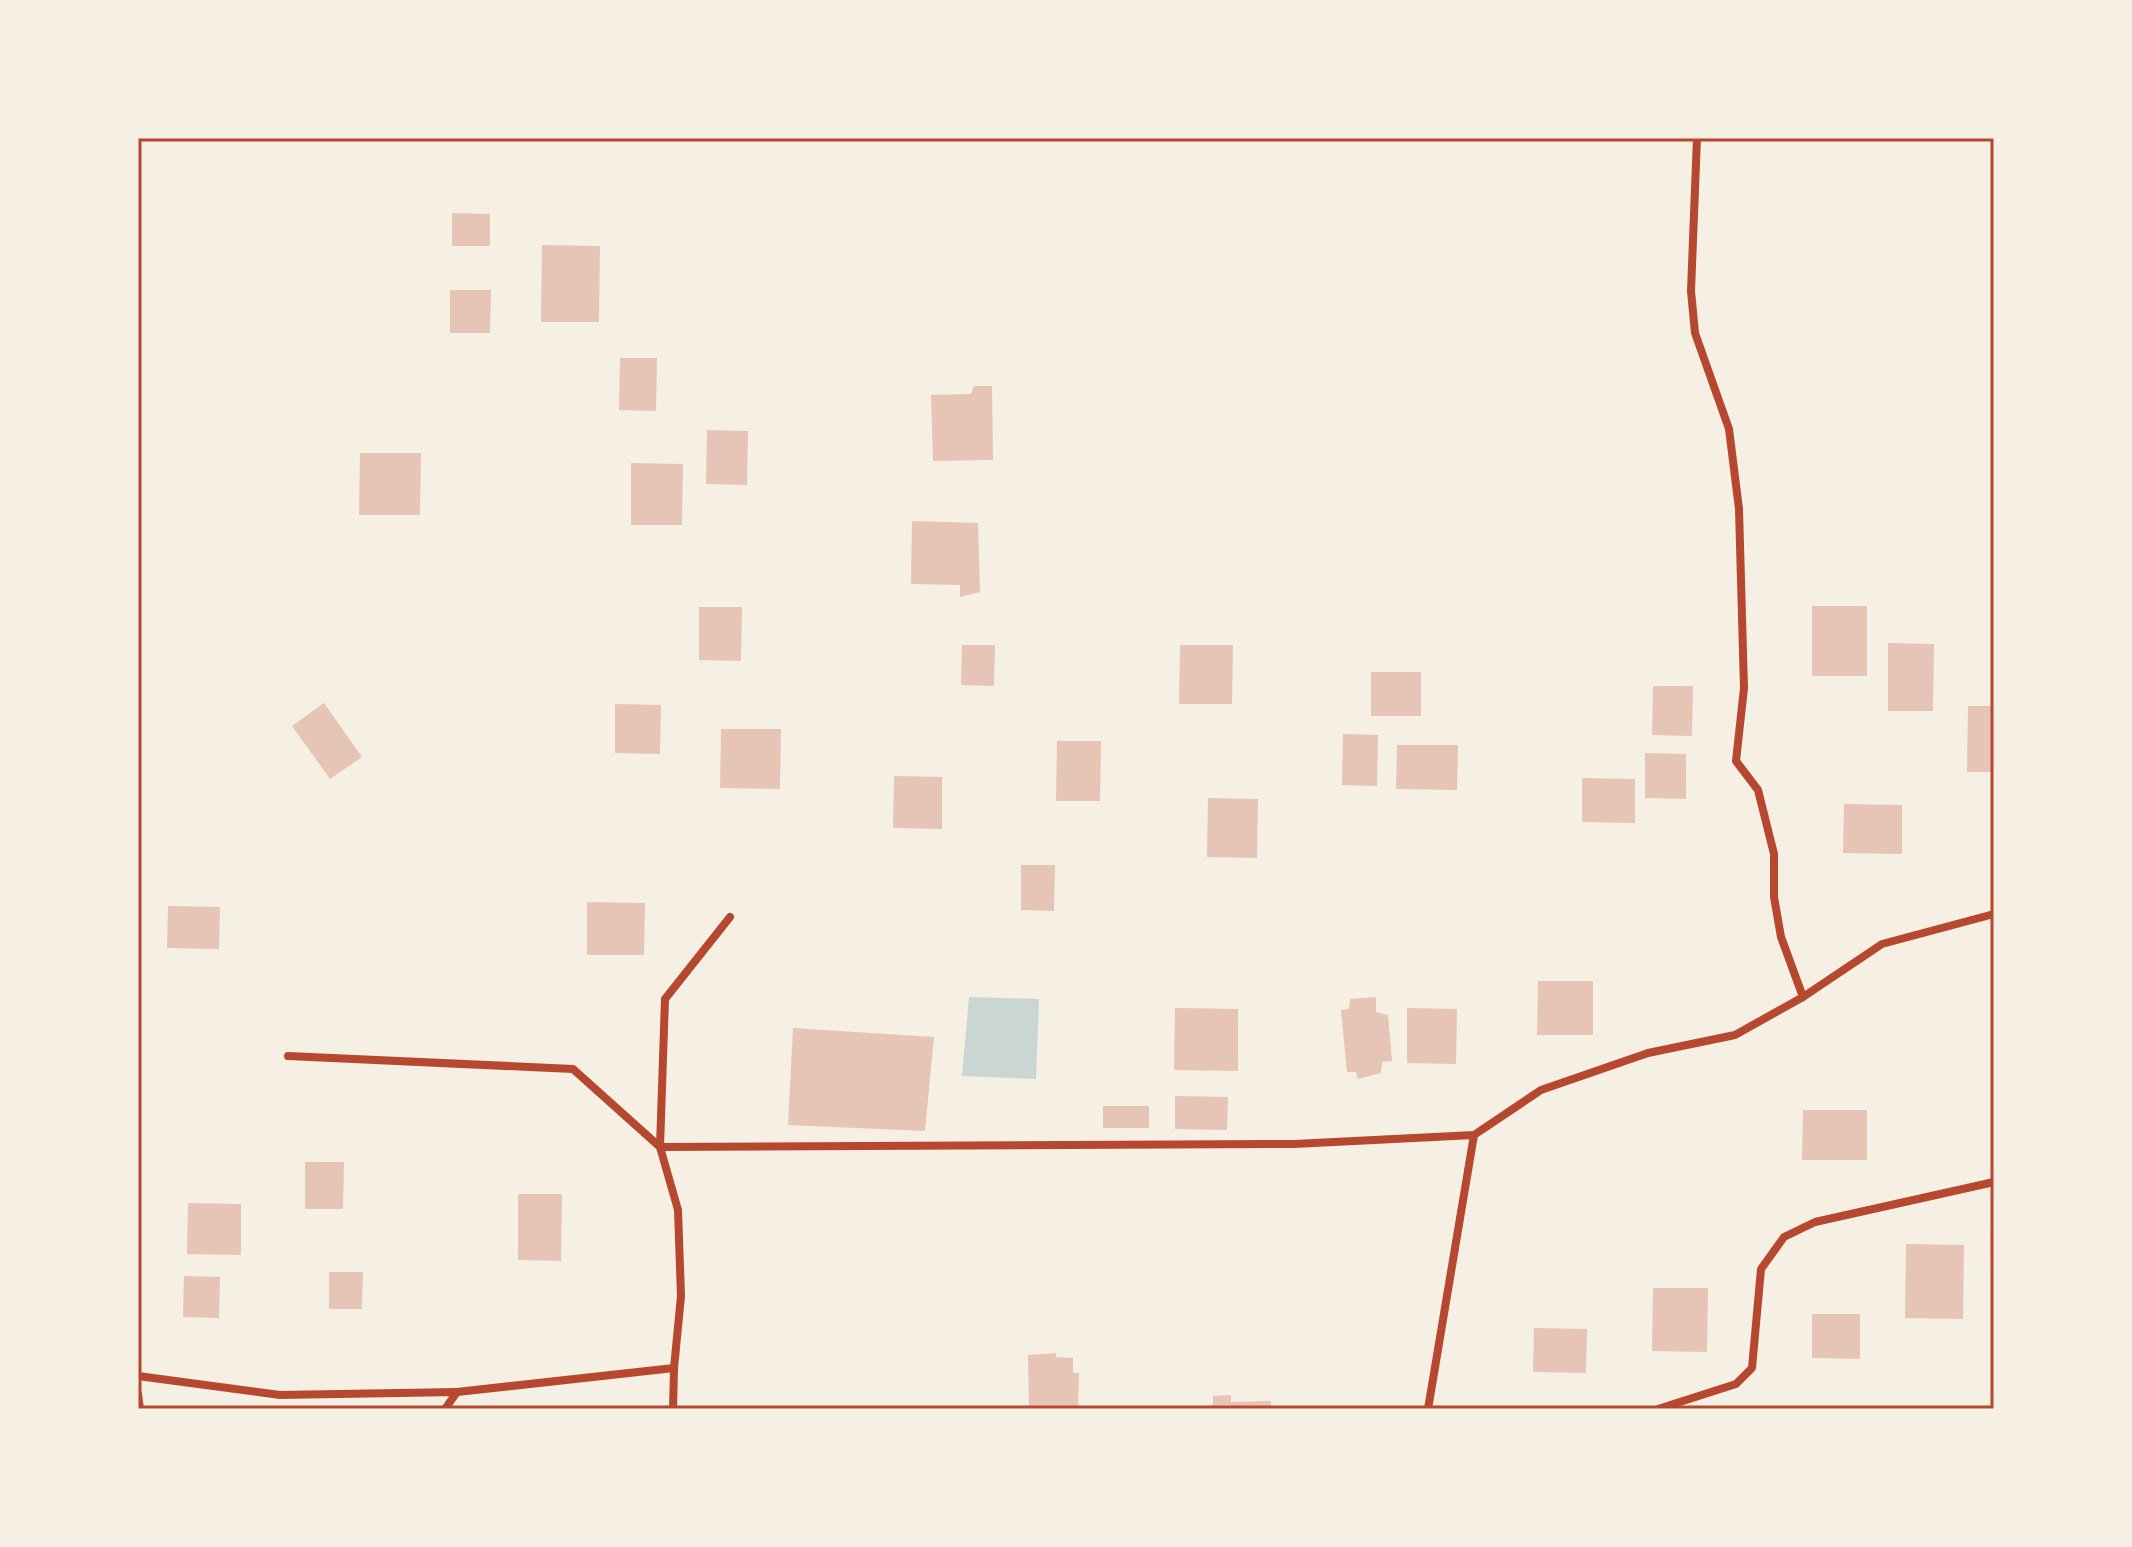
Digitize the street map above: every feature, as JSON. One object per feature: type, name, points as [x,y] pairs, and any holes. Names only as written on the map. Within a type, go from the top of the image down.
[{"type":"street","points":[[1697,138],[1691,291],[1695,333],[1729,429],[1739,509],[1744,688],[1736,761],[1758,790],[1774,854],[1774,897],[1781,937],[1803,997]]},
{"type":"street","points":[[288,1056],[573,1069],[660,1147],[1294,1144],[1474,1135],[1541,1090],[1648,1053],[1735,1035],[1803,997],[1882,944],[1994,914]]},
{"type":"street","points":[[673,1409],[681,1296],[678,1210],[660,1147],[665,999],[730,917]]},
{"type":"street","points":[[1428,1409],[1474,1135]]},
{"type":"street","points":[[1658,1409],[1736,1384],[1752,1368],[1761,1269],[1784,1237],[1815,1222],[1994,1182]]},
{"type":"street","points":[[138,1376],[280,1395],[457,1392],[674,1368]]},
{"type":"street","points":[[445,1409],[457,1392]]},
{"type":"street","points":[[138,1394],[140,1409]]},
{"type":"shaded area","points":[[969,997],[1039,999],[1036,1079],[962,1076]]},
{"type":"building","points":[[452,213],[490,214],[490,246],[452,246]]},
{"type":"building","points":[[542,245],[600,246],[599,322],[541,322]]},
{"type":"building","points":[[450,290],[491,290],[490,333],[450,333]]},
{"type":"building","points":[[620,358],[657,358],[656,411],[619,410]]},
{"type":"building","points":[[974,386],[992,386],[993,460],[933,461],[931,395],[971,394]]},
{"type":"building","points":[[707,430],[748,431],[747,485],[706,484]]},
{"type":"building","points":[[360,453],[421,453],[420,515],[359,515]]},
{"type":"building","points":[[631,463],[683,464],[682,525],[631,525]]},
{"type":"building","points":[[912,521],[978,523],[980,592],[960,597],[960,585],[911,584]]},
{"type":"building","points":[[1812,606],[1867,606],[1867,676],[1812,676]]},
{"type":"building","points":[[699,607],[742,607],[741,661],[699,660]]},
{"type":"building","points":[[1888,643],[1934,644],[1933,711],[1888,711]]},
{"type":"building","points":[[962,645],[995,645],[994,686],[961,685]]},
{"type":"building","points":[[1180,645],[1233,645],[1232,704],[1179,704]]},
{"type":"building","points":[[1371,672],[1421,672],[1421,716],[1371,716]]},
{"type":"building","points":[[1653,686],[1693,686],[1692,736],[1652,735]]},
{"type":"building","points":[[324,703],[362,757],[330,779],[292,726]]},
{"type":"building","points":[[615,704],[661,705],[660,754],[615,753]]},
{"type":"building","points":[[1968,706],[1994,706],[1994,772],[1967,772]]},
{"type":"building","points":[[721,729],[781,729],[780,789],[720,788]]},
{"type":"building","points":[[1343,734],[1378,735],[1377,786],[1342,785]]},
{"type":"building","points":[[1057,741],[1101,741],[1100,801],[1056,801]]},
{"type":"building","points":[[1397,745],[1458,745],[1457,790],[1396,789]]},
{"type":"building","points":[[1645,753],[1686,754],[1686,799],[1645,798]]},
{"type":"building","points":[[894,776],[942,777],[942,829],[893,828]]},
{"type":"building","points":[[1582,778],[1635,779],[1635,823],[1582,822]]},
{"type":"building","points":[[1208,798],[1258,799],[1257,858],[1207,857]]},
{"type":"building","points":[[1844,804],[1902,805],[1902,854],[1843,853]]},
{"type":"building","points":[[1021,865],[1055,865],[1054,911],[1021,910]]},
{"type":"building","points":[[587,902],[645,903],[644,955],[587,955]]},
{"type":"building","points":[[168,906],[220,907],[219,949],[167,948]]},
{"type":"building","points":[[1538,981],[1593,981],[1593,1035],[1537,1035]]},
{"type":"building","points":[[1376,997],[1376,1012],[1388,1015],[1392,1061],[1382,1062],[1381,1073],[1358,1079],[1356,1072],[1347,1072],[1341,1010],[1349,1009],[1350,999]]},
{"type":"building","points":[[1175,1008],[1238,1009],[1238,1071],[1174,1070]]},
{"type":"building","points":[[1407,1008],[1457,1009],[1456,1064],[1407,1063]]},
{"type":"building","points":[[793,1028],[934,1037],[925,1131],[788,1125]]},
{"type":"building","points":[[1175,1096],[1228,1097],[1227,1130],[1175,1129]]},
{"type":"building","points":[[1103,1106],[1149,1106],[1149,1128],[1103,1128]]},
{"type":"building","points":[[1803,1110],[1867,1110],[1867,1160],[1802,1160]]},
{"type":"building","points":[[305,1162],[344,1162],[343,1209],[305,1209]]},
{"type":"building","points":[[518,1194],[562,1194],[561,1261],[518,1260]]},
{"type":"building","points":[[188,1203],[241,1204],[241,1255],[187,1254]]},
{"type":"building","points":[[1990,1229],[1994,1230],[1994,1272],[1991,1272]]},
{"type":"building","points":[[1906,1244],[1964,1245],[1963,1319],[1905,1318]]},
{"type":"building","points":[[329,1272],[363,1272],[362,1309],[329,1309]]},
{"type":"building","points":[[184,1276],[220,1277],[219,1318],[183,1317]]},
{"type":"building","points":[[1653,1288],[1708,1288],[1707,1352],[1652,1351]]},
{"type":"building","points":[[1812,1314],[1860,1314],[1860,1359],[1812,1358]]},
{"type":"building","points":[[1534,1328],[1587,1329],[1586,1373],[1533,1372]]},
{"type":"building","points":[[1056,1353],[1056,1357],[1073,1358],[1073,1373],[1079,1373],[1078,1407],[1029,1409],[1028,1355]]},
{"type":"building","points":[[1231,1395],[1231,1402],[1271,1401],[1271,1409],[1213,1409],[1213,1396]]}]
